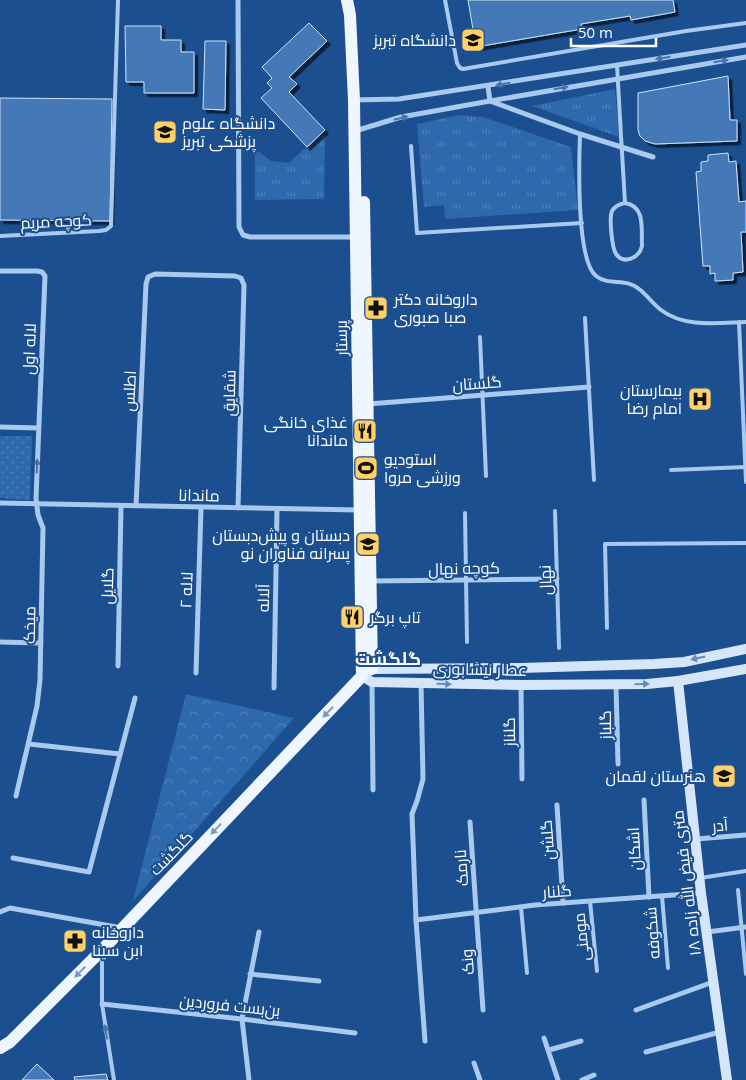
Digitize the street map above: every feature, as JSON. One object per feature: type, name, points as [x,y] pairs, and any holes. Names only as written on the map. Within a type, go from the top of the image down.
[{"type":"main road","name":"پرستار","points":[[347,0],[358,100]]},
{"type":"main road","name":"پرستار","points":[[356,0],[368,404],[369,676]]},
{"type":"main road","name":"پرستار","points":[[359,130],[356,236],[360,510],[369,676]]},
{"type":"main road","name":"عطار نیشابوری","points":[[369,676],[684,662],[746,648]]},
{"type":"main road","name":"عطار نیشابوری","points":[[369,676],[421,683],[616,685],[678,681],[746,669]]},
{"type":"main road","name":"گلگشت","points":[[0,1048],[10,1042],[102,950],[369,676]]},
{"type":"main road","name":"۱۸ متری فیض الله زاده","points":[[678,681],[701,893],[727,1080]]},
{"type":"street","points":[[238,0],[239,227],[243,234],[250,237],[356,236]]},
{"type":"street","points":[[358,100],[399,100],[746,45]]},
{"type":"street","points":[[359,130],[401,117],[746,57]]},
{"type":"street","points":[[488,87],[490,101]]},
{"type":"street","points":[[490,101],[580,134],[654,157]]},
{"type":"street","name":"لاله اول","points":[[0,271],[42,272],[45,276],[38,428]]},
{"type":"street","name":"اطلس","points":[[136,506],[146,284],[148,277],[155,274],[235,276],[241,278]]},
{"type":"street","name":"شقایق","points":[[238,508],[244,285],[241,278]]},
{"type":"street","name":"گلستان","points":[[368,404],[589,387]]},
{"type":"street","points":[[0,427],[38,428],[37,505]]},
{"type":"street","name":"ماندانا","points":[[0,503],[360,510]]},
{"type":"street","name":"میخک","points":[[16,796],[29,744],[40,680],[43,528],[37,505]]},
{"type":"street","name":"گلایل","points":[[118,666],[121,506]]},
{"type":"street","name":"لاله ۲","points":[[196,673],[201,508]]},
{"type":"street","name":"آلاله","points":[[274,688],[277,509]]},
{"type":"street","name":"کوچه نهال","points":[[370,581],[557,579]]},
{"type":"street","points":[[0,642],[41,643]]},
{"type":"street","points":[[369,676],[373,790]]},
{"type":"street","points":[[421,683],[422,779],[418,801],[412,814],[416,920],[425,1041]]},
{"type":"street","name":"گلناز","points":[[521,684],[522,779]]},
{"type":"street","name":"گلباز","points":[[616,685],[618,764]]},
{"type":"street","points":[[13,858],[89,872],[135,698]]},
{"type":"street","points":[[29,744],[120,754]]},
{"type":"street","name":"اشکان","points":[[644,800],[649,897]]},
{"type":"street","name":"گلشن","points":[[557,804],[563,903]]},
{"type":"street","name":"نارمک","points":[[470,822],[476,912]]},
{"type":"street","name":"آدر","points":[[696,839],[746,835]]},
{"type":"street","name":"گلنار","points":[[416,920],[563,903],[701,893]]},
{"type":"street","points":[[0,912],[10,908],[122,928]]},
{"type":"street","name":"ونک","points":[[476,912],[483,1010]]},
{"type":"street","points":[[707,932],[744,927]]},
{"type":"street","points":[[248,1080],[242,1019],[258,932]]},
{"type":"street","points":[[250,974],[320,981]]},
{"type":"street","points":[[636,1010],[714,982]]},
{"type":"street","name":"بن‌بست فروردین","points":[[102,1004],[355,1033]]},
{"type":"street","points":[[646,1052],[720,1032]]},
{"type":"street","points":[[544,1038],[558,1080]]},
{"type":"street","points":[[549,1050],[581,1040]]},
{"type":"street","points":[[474,1062],[480,1080]]},
{"type":"street","points":[[582,1080],[594,1075]]},
{"type":"lane","name":"کوچه مریم","points":[[0,236],[99,231],[106,230],[111,226],[118,0]]},
{"type":"lane","points":[[445,0],[457,62],[460,68],[464,69],[686,31],[746,23]]},
{"type":"lane","points":[[617,65],[625,203]]},
{"type":"lane","points":[[580,134],[579,204],[587,262],[595,275],[607,282],[627,283],[638,287],[660,310],[678,320],[702,323],[746,322]]},
{"type":"lane","points":[[411,146],[417,232],[582,223]]},
{"type":"lane","points":[[625,203],[635,206],[640,214],[642,246],[639,255],[626,260],[618,256],[613,248],[611,216],[616,207],[625,203]]},
{"type":"lane","points":[[585,318],[594,480]]},
{"type":"lane","points":[[739,322],[746,482]]},
{"type":"lane","points":[[480,336],[486,476]]},
{"type":"lane","points":[[671,470],[746,467]]},
{"type":"lane","name":"نهال","points":[[555,511],[559,648]]},
{"type":"lane","points":[[464,513],[467,642]]},
{"type":"lane","points":[[607,628],[605,544],[746,543]]},
{"type":"lane","points":[[700,878],[746,871]]},
{"type":"lane","points":[[738,890],[744,927],[746,974]]},
{"type":"lane","name":"شکوفه","points":[[662,896],[668,968]]},
{"type":"lane","name":"مومنی","points":[[590,901],[597,971]]},
{"type":"lane","points":[[521,907],[527,974]]},
{"type":"lane","points":[[102,950],[102,1004],[114,1080]]},
{"type":"green space","points":[[615,89],[619,137],[532,106]]},
{"type":"green space","points":[[459,115],[483,117],[571,147],[578,210],[445,219],[444,205],[424,207],[417,124]]},
{"type":"green space","points":[[325,130],[324,199],[255,200],[255,149],[271,161],[289,163]]},
{"type":"green space","points":[[0,436],[32,436],[30,500],[0,498]]},
{"type":"green space","points":[[186,694],[294,718],[133,901]]},
{"type":"building","points":[[468,0],[673,0],[675,12],[631,20],[630,16],[581,24],[582,29],[476,47]]},
{"type":"building","points":[[309,23],[327,41],[289,77],[297,84],[289,92],[325,130],[307,147],[261,98],[272,88],[267,83],[272,78],[262,67]]},
{"type":"building","points":[[125,26],[161,26],[161,40],[181,40],[181,52],[194,52],[194,93],[144,93],[144,82],[126,82]]},
{"type":"building","points":[[205,41],[226,41],[225,110],[203,109]]},
{"type":"building","points":[[728,76],[730,120],[737,120],[737,141],[655,144],[645,141],[640,136],[638,130],[638,93]]},
{"type":"building","points":[[0,98],[112,99],[110,221],[0,220]]},
{"type":"building","points":[[728,153],[729,162],[736,161],[739,202],[746,201],[746,232],[741,232],[743,272],[733,273],[733,280],[715,281],[715,273],[710,274],[710,266],[703,266],[696,172],[701,171],[701,162],[708,161],[708,155]]},
{"type":"building","points":[[37,1064],[54,1080],[22,1080]]},
{"type":"building","points":[[106,1074],[108,1080],[75,1080],[74,1077]]},
{"type":"place","name":"دانشگاه تبریز","points":[[473,40]]},
{"type":"place","name":"دانشگاه علوم پزشکی تبریز","points":[[165,132]]},
{"type":"place","name":"داروخانه دکتر صبا صبوری","points":[[376,308]]},
{"type":"place","name":"بیمارستان امام رضا","points":[[700,399]]},
{"type":"place","name":"غذای خانگی ماندانا","points":[[365,431]]},
{"type":"place","name":"استودیو ورزشی مروا","points":[[366,468]]},
{"type":"place","name":"دبستان و پیش‌دبستان پسرانه فناوران نو","points":[[368,544]]},
{"type":"place","name":"تاپ برگر","points":[[352,617]]},
{"type":"place","name":"هنرستان لقمان","points":[[724,776]]},
{"type":"place","name":"داروخانه ابن سینا","points":[[75,941]]},
{"type":"district","name":"گلگشت","points":[[388,659]]}]
